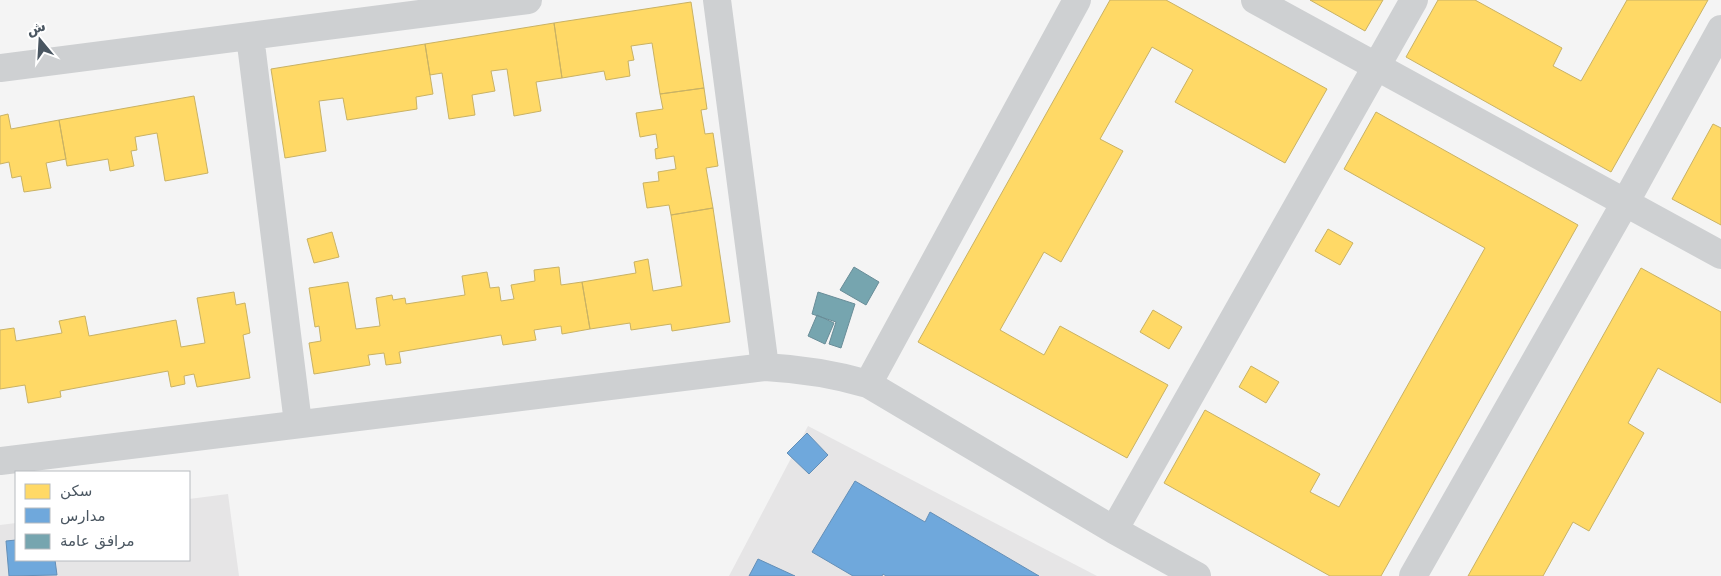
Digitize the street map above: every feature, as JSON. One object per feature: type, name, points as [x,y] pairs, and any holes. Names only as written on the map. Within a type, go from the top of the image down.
[{"type":"street","points":[[0,68],[528,0]]},
{"type":"street","points":[[717,0],[765,367]]},
{"type":"street","points":[[868,384],[1077,0]]},
{"type":"street","points":[[1255,0],[1721,255]]},
{"type":"street","points":[[1114,530],[1414,0]]},
{"type":"street","points":[[1413,576],[1626,203],[1721,29]]},
{"type":"street","points":[[250,36],[298,423]]},
{"type":"street","points":[[0,462],[298,423],[765,367],[799,369],[833,374],[868,384],[1114,530],[1197,576]]},
{"type":"shaded area","points":[[808,426],[1097,576],[729,576]]},
{"type":"shaded area","points":[[228,494],[239,576],[0,576],[0,525],[15,523],[15,561],[190,561],[190,499]]},
{"type":"building: سكن","points":[[1110,0],[1166,0],[1327,89],[1285,163],[1175,102],[1193,70],[1152,47],[1100,139],[1123,151],[1061,262],[1044,252],[1000,330],[1044,355],[1060,326],[1168,385],[1127,458],[918,342]]},
{"type":"building: سكن","points":[[1310,0],[1383,0],[1365,31]]},
{"type":"building: سكن","points":[[1438,0],[1475,0],[1562,48],[1553,66],[1581,81],[1627,0],[1708,0],[1611,172],[1406,57]]},
{"type":"building: سكن","points":[[691,2],[704,88],[660,94],[652,43],[631,46],[634,60],[628,61],[630,76],[606,80],[604,71],[562,78],[554,23]]},
{"type":"building: سكن","points":[[554,23],[562,78],[536,82],[541,111],[514,116],[507,69],[491,71],[495,91],[472,95],[475,115],[449,119],[442,73],[430,75],[425,44]]},
{"type":"building: سكن","points":[[425,44],[433,94],[416,97],[417,109],[347,120],[343,98],[319,101],[326,151],[285,158],[271,69]]},
{"type":"building: سكن","points":[[704,88],[707,109],[701,110],[705,134],[713,133],[718,166],[706,168],[713,208],[671,215],[669,205],[647,208],[643,183],[659,181],[658,172],[676,169],[674,156],[656,159],[655,149],[658,148],[656,134],[640,137],[636,113],[663,109],[660,94]]},
{"type":"building: سكن","points":[[194,96],[208,173],[165,181],[157,133],[135,137],[137,150],[131,151],[134,166],[110,171],[108,159],[67,166],[59,120]]},
{"type":"building: سكن","points":[[1376,112],[1578,225],[1381,576],[1330,576],[1164,483],[1205,410],[1320,474],[1310,492],[1339,507],[1485,248],[1344,169]]},
{"type":"building: سكن","points":[[8,114],[11,129],[59,120],[66,159],[46,163],[51,188],[24,192],[21,176],[12,178],[9,162],[0,164],[0,116]]},
{"type":"building: سكن","points":[[1713,124],[1721,128],[1721,225],[1672,199]]},
{"type":"building: سكن","points":[[713,208],[730,322],[672,331],[671,324],[631,330],[630,323],[590,329],[582,282],[636,273],[634,262],[648,259],[653,291],[682,286],[671,215]]},
{"type":"building: سكن","points":[[1328,229],[1353,243],[1340,265],[1315,251]]},
{"type":"building: سكن","points":[[332,232],[339,257],[314,263],[307,239]]},
{"type":"building: سكن","points":[[559,267],[561,285],[582,282],[590,329],[562,334],[561,326],[534,330],[536,340],[503,345],[501,335],[399,352],[401,363],[386,365],[384,353],[368,355],[370,365],[314,374],[309,343],[321,341],[319,326],[315,327],[309,288],[348,282],[356,329],[380,326],[376,298],[392,295],[393,300],[405,298],[406,304],[465,295],[462,276],[487,272],[490,288],[499,287],[501,301],[514,299],[511,285],[535,281],[534,270]]},
{"type":"building: سكن","points":[[1641,268],[1721,312],[1721,403],[1658,368],[1628,423],[1644,433],[1589,531],[1573,522],[1543,576],[1468,576]]},
{"type":"building: سكن","points":[[234,292],[236,305],[245,303],[250,333],[243,335],[250,378],[197,387],[194,374],[184,376],[185,384],[171,387],[168,371],[60,391],[61,397],[28,403],[25,385],[0,389],[0,330],[14,328],[16,341],[62,333],[59,321],[85,316],[89,336],[176,320],[181,347],[205,343],[197,298]]},
{"type":"building: سكن","points":[[1153,310],[1182,327],[1169,349],[1140,332]]},
{"type":"building: سكن","points":[[1251,366],[1279,382],[1266,403],[1239,387]]},
{"type":"building: مدارس","points":[[807,433],[828,455],[809,474],[787,453]]},
{"type":"building: مدارس","points":[[855,481],[925,522],[930,512],[1039,576],[886,576],[883,574],[882,576],[853,576],[812,552]]},
{"type":"building: مدارس","points":[[15,540],[15,561],[55,561],[57,575],[9,576],[6,541]]},
{"type":"building: مدارس","points":[[758,559],[795,576],[749,576]]},
{"type":"building: مرافق عامة","points":[[854,267],[879,282],[866,305],[840,290]]},
{"type":"building: مرافق عامة","points":[[818,292],[855,304],[841,348],[829,344],[836,322],[812,314]]},
{"type":"building: مرافق عامة","points":[[817,315],[834,323],[825,344],[808,336]]}]
